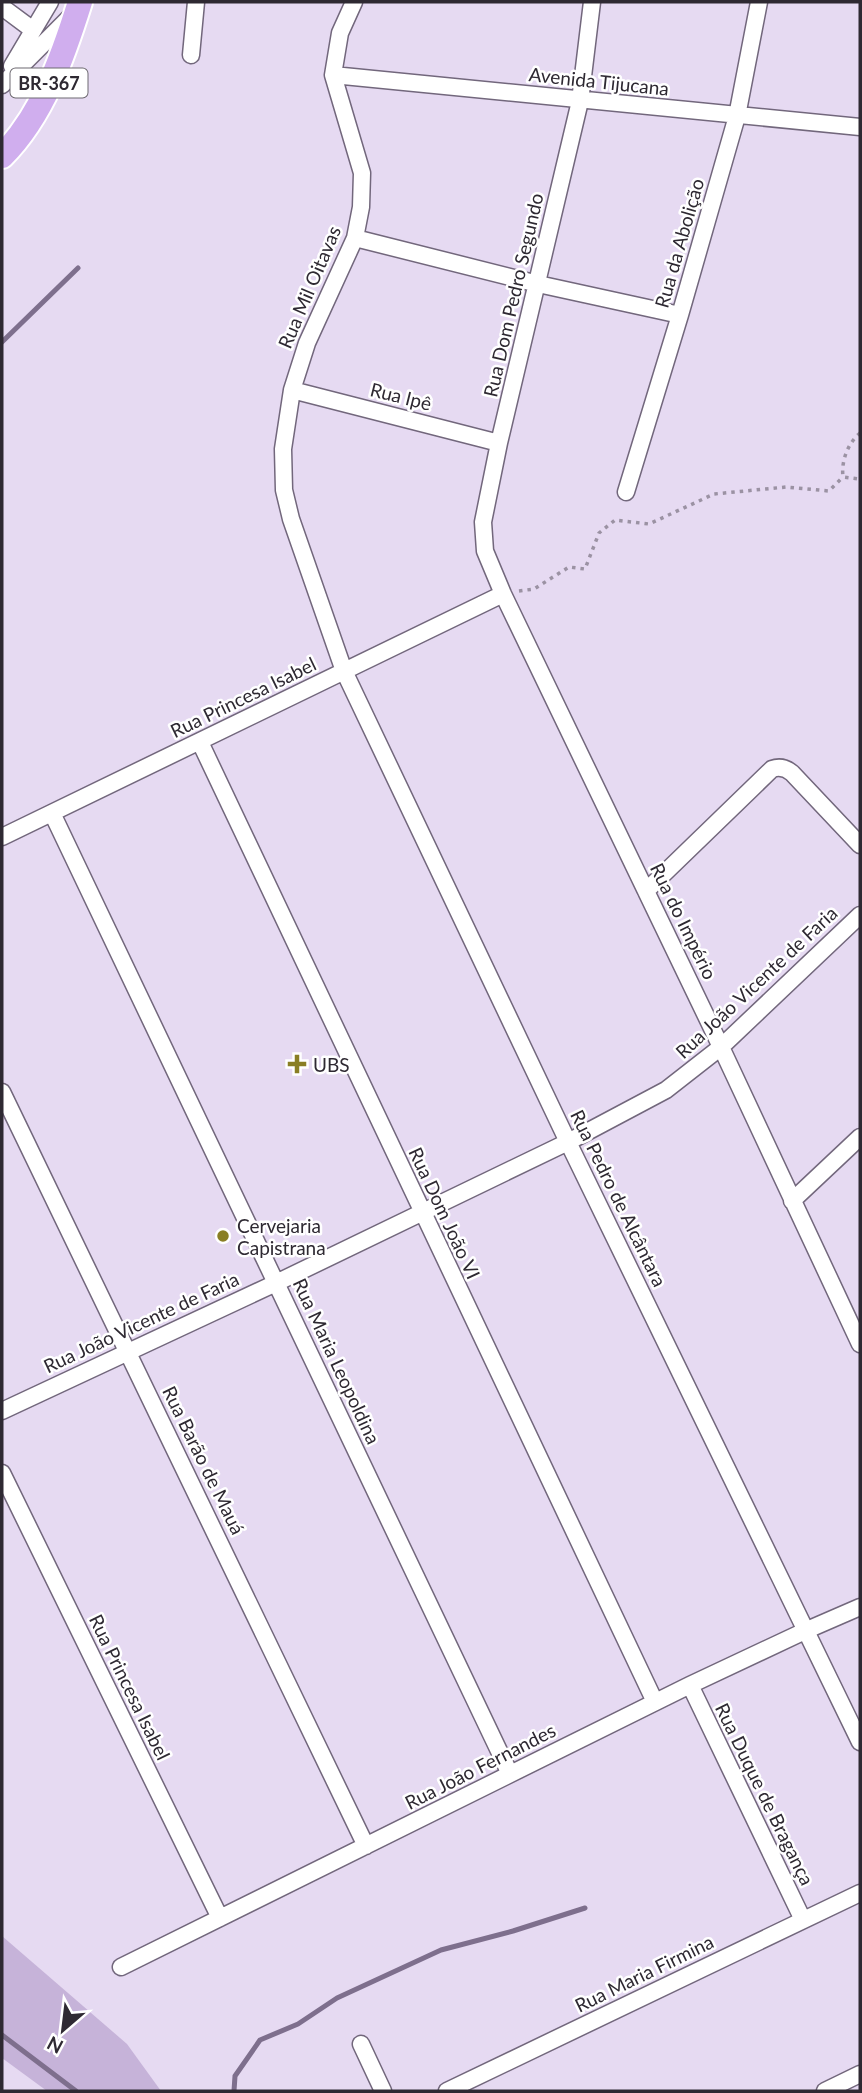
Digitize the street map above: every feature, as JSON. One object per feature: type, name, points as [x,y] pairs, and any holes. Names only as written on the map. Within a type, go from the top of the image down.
[{"type":"highway","name":"BR-367","points":[[2,156],[19,136],[40,102],[79,6]]},
{"type":"street","points":[[2,85],[50,2]]},
{"type":"street","points":[[191,55],[196,2]]},
{"type":"street","name":"Rua Mil Oitavas","points":[[344,671],[300,549],[284,490],[284,449],[292,390],[307,343],[355,237],[361,207],[362,173],[333,75],[340,33],[354,2]]},
{"type":"street","name":"Rua Dom Pedro Segundo","points":[[503,594],[485,551],[482,532],[499,443],[580,101],[592,2]]},
{"type":"street","name":"Rua da Abolição","points":[[626,492],[737,116],[759,2]]},
{"type":"street","points":[[2,85],[79,6]]},
{"type":"street","points":[[2,8],[33,30]]},
{"type":"street","name":"Avenida Tijucana","points":[[333,75],[860,127]]},
{"type":"street","points":[[355,237],[538,284],[680,316]]},
{"type":"street","name":"Rua Ipê","points":[[292,390],[499,443]]},
{"type":"street","name":"Rua Princesa Isabel","points":[[2,837],[503,594]]},
{"type":"street","name":"Rua do Império","points":[[503,594],[721,1047],[860,1344]]},
{"type":"street","name":"Rua Pedro de Alcântara","points":[[344,671],[568,1142],[860,1742]]},
{"type":"street","name":"Rua Dom João VI","points":[[200,741],[655,1702]]},
{"type":"street","points":[[646,891],[772,769],[785,768],[792,773],[860,845]]},
{"type":"street","name":"Rua Maria Leopoldina","points":[[52,814],[510,1774]]},
{"type":"street","name":"Rua João Vicente de Faria","points":[[2,1411],[568,1142],[666,1090],[721,1047],[860,915]]},
{"type":"street","name":"Rua Barão de Mauá","points":[[2,1091],[366,1846]]},
{"type":"street","points":[[792,1201],[860,1137]]},
{"type":"street","name":"Rua Princesa Isabel","points":[[2,1473],[220,1918]]},
{"type":"street","name":"Rua João Fernandes","points":[[121,1967],[655,1702],[860,1607]]},
{"type":"street","name":"Rua Duque de Bragança","points":[[690,1685],[803,1920]]},
{"type":"street","name":"Rua Maria Firmina","points":[[447,2091],[860,1893]]},
{"type":"street","points":[[361,2043],[383,2091]]},
{"type":"street","points":[[825,2091],[844,2087],[860,2074]]},
{"type":"path","points":[[843,477],[842,467],[848,447],[860,433]]},
{"type":"path","points":[[843,477],[860,479]]},
{"type":"path","points":[[503,594],[534,589],[569,567],[585,569],[599,533],[615,520],[649,524],[714,494],[786,487],[829,491],[843,477]]},
{"type":"shaded area","points":[[2,1936],[127,2044],[161,2091],[47,2091],[2,2058]]},
{"type":"waterway","points":[[2,342],[78,268]]},
{"type":"waterway","points":[[234,2091],[235,2076],[260,2040],[298,2024],[337,1998],[441,1950],[585,1908]]},
{"type":"waterway","points":[[2,2035],[76,2091]]},
{"type":"place","name":"UBS","points":[[297,1064]]},
{"type":"place","name":"Cervejaria Capistrana","points":[[223,1236]]}]
